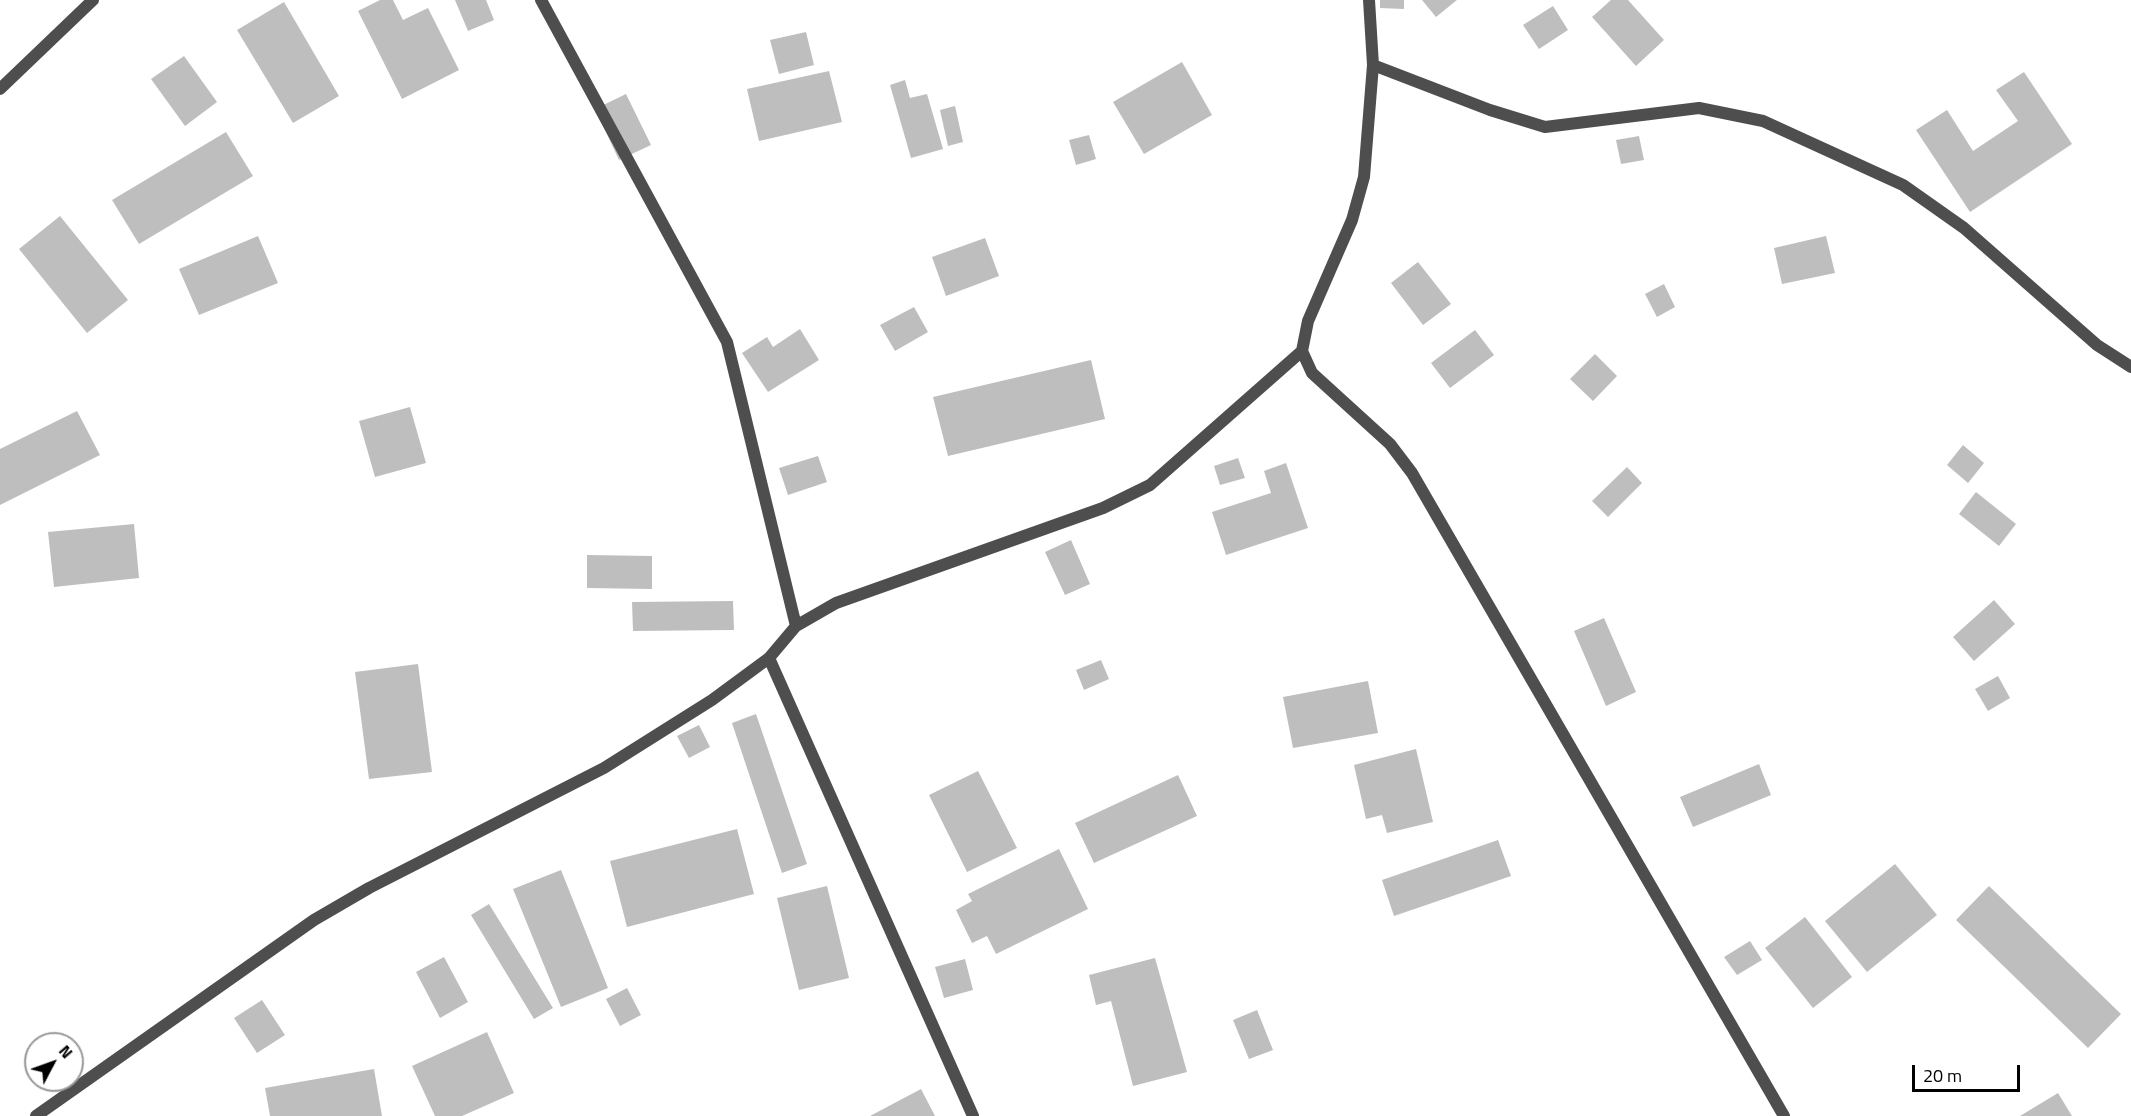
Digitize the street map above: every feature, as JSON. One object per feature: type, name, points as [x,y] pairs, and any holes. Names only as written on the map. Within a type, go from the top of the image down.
[{"type":"street","points":[[0,88],[93,0]]},
{"type":"street","points":[[541,0],[727,342],[796,626]]},
{"type":"street","points":[[1369,0],[1373,65],[1364,177],[1352,220],[1308,321],[1302,351],[1312,373],[1390,444],[1412,473],[1784,1116]]},
{"type":"street","points":[[1373,65],[1490,110],[1545,126],[1699,108],[1763,121],[1903,185],[1964,228],[2097,345],[2131,367]]},
{"type":"street","points":[[36,1116],[314,920],[369,888],[604,768],[712,700],[769,658],[796,626],[836,603],[1103,508],[1150,484],[1302,351]]},
{"type":"street","points":[[769,658],[973,1116]]},
{"type":"building","points":[[380,0],[393,0],[403,20],[428,8],[459,70],[402,99],[358,11]]},
{"type":"building","points":[[455,0],[486,0],[494,20],[468,31]]},
{"type":"building","points":[[1380,0],[1404,0],[1404,9],[1380,8]]},
{"type":"building","points":[[1422,0],[1457,0],[1436,17]]},
{"type":"building","points":[[1611,0],[1628,0],[1664,40],[1636,66],[1592,17]]},
{"type":"building","points":[[284,2],[339,96],[293,123],[237,30]]},
{"type":"building","points":[[1553,6],[1568,30],[1539,49],[1523,25]]},
{"type":"building","points":[[806,32],[814,65],[779,74],[770,40]]},
{"type":"building","points":[[184,56],[217,102],[185,126],[151,79]]},
{"type":"building","points":[[1182,62],[1212,115],[1144,154],[1113,102]]},
{"type":"building","points":[[829,71],[842,122],[759,141],[747,89]]},
{"type":"building","points":[[2024,72],[2072,144],[1970,212],[1916,130],[1947,110],[1973,151],[2018,121],[1996,90]]},
{"type":"building","points":[[905,80],[910,98],[927,94],[943,149],[911,158],[890,85]]},
{"type":"building","points":[[626,94],[651,145],[619,160],[595,109]]},
{"type":"building","points":[[955,106],[963,142],[948,146],[940,110]]},
{"type":"building","points":[[226,132],[253,176],[139,244],[112,200]]},
{"type":"building","points":[[1089,135],[1096,159],[1076,165],[1069,140]]},
{"type":"building","points":[[1639,136],[1644,160],[1621,164],[1616,140]]},
{"type":"building","points":[[60,216],[128,300],[87,333],[19,249]]},
{"type":"building","points":[[258,236],[278,283],[199,315],[179,269]]},
{"type":"building","points":[[1826,236],[1835,273],[1782,284],[1774,248]]},
{"type":"building","points":[[985,238],[999,276],[946,296],[932,257]]},
{"type":"building","points":[[1418,262],[1451,304],[1423,325],[1391,283]]},
{"type":"building","points":[[1664,284],[1675,307],[1657,317],[1645,294]]},
{"type":"building","points":[[914,307],[928,332],[895,351],[880,325]]},
{"type":"building","points":[[800,329],[819,360],[768,392],[742,353],[767,337],[773,347]]},
{"type":"building","points":[[1475,330],[1494,355],[1450,388],[1431,363]]},
{"type":"building","points":[[1595,354],[1617,376],[1593,401],[1570,379]]},
{"type":"building","points":[[1091,360],[1105,419],[948,456],[933,397]]},
{"type":"building","points":[[410,407],[426,463],[375,477],[359,421]]},
{"type":"building","points":[[77,411],[100,455],[0,505],[0,449]]},
{"type":"building","points":[[1963,445],[1984,463],[1968,483],[1947,465]]},
{"type":"building","points":[[818,456],[827,482],[788,495],[779,468]]},
{"type":"building","points":[[1238,458],[1245,478],[1220,485],[1214,466]]},
{"type":"building","points":[[1286,463],[1308,528],[1226,555],[1212,512],[1271,493],[1264,471]]},
{"type":"building","points":[[1627,467],[1642,483],[1608,517],[1592,501]]},
{"type":"building","points":[[1976,492],[2016,524],[1999,546],[1959,514]]},
{"type":"building","points":[[134,524],[139,578],[54,587],[48,532]]},
{"type":"building","points":[[1071,540],[1090,584],[1065,595],[1045,552]]},
{"type":"building","points":[[587,555],[652,556],[652,589],[587,588]]},
{"type":"building","points":[[1994,600],[2015,624],[1974,661],[1953,637]]},
{"type":"building","points":[[733,601],[734,630],[633,631],[632,602]]},
{"type":"building","points":[[1604,618],[1636,692],[1606,706],[1574,631]]},
{"type":"building","points":[[1101,660],[1109,679],[1084,690],[1076,670]]},
{"type":"building","points":[[418,664],[432,772],[369,779],[355,672]]},
{"type":"building","points":[[1998,676],[2010,698],[1988,711],[1975,689]]},
{"type":"building","points":[[1368,681],[1378,733],[1293,748],[1283,697]]},
{"type":"building","points":[[756,714],[807,864],[782,873],[732,723]]},
{"type":"building","points":[[699,725],[710,747],[689,758],[677,736]]},
{"type":"building","points":[[1416,749],[1433,822],[1387,833],[1382,815],[1366,819],[1354,765]]},
{"type":"building","points":[[1759,764],[1771,795],[1693,827],[1680,797]]},
{"type":"building","points":[[978,771],[1017,848],[967,872],[929,795]]},
{"type":"building","points":[[1178,775],[1197,816],[1094,863],[1075,823]]},
{"type":"building","points":[[737,829],[754,894],[627,927],[610,861]]},
{"type":"building","points":[[1498,840],[1511,876],[1394,916],[1382,880]]},
{"type":"building","points":[[1059,849],[1088,909],[996,954],[987,936],[972,943],[956,910],[972,901],[968,894]]},
{"type":"building","points":[[1895,864],[1937,915],[1867,972],[1825,921]]},
{"type":"building","points":[[561,870],[608,988],[561,1007],[513,889]]},
{"type":"building","points":[[827,886],[849,978],[799,990],[777,898]]},
{"type":"building","points":[[1989,886],[2121,1014],[2088,1048],[1956,920]]},
{"type":"building","points":[[489,904],[553,1008],[534,1019],[471,915]]},
{"type":"building","points":[[1805,917],[1852,977],[1813,1008],[1765,948]]},
{"type":"building","points":[[1750,941],[1762,960],[1737,975],[1724,957]]},
{"type":"building","points":[[444,957],[468,1002],[440,1018],[416,972]]},
{"type":"building","points":[[1155,958],[1187,1072],[1133,1086],[1111,1001],[1096,1005],[1089,975]]},
{"type":"building","points":[[965,959],[973,990],[944,998],[935,967]]},
{"type":"building","points":[[627,988],[641,1015],[620,1026],[606,999]]},
{"type":"building","points":[[262,1000],[285,1035],[257,1053],[234,1018]]},
{"type":"building","points":[[1257,1010],[1273,1050],[1249,1059],[1233,1020]]},
{"type":"building","points":[[487,1032],[514,1093],[462,1116],[435,1116],[412,1066]]},
{"type":"building","points":[[374,1069],[382,1116],[270,1116],[265,1088]]},
{"type":"building","points":[[921,1089],[935,1116],[870,1116]]},
{"type":"building","points":[[2058,1093],[2072,1116],[2020,1116]]}]
